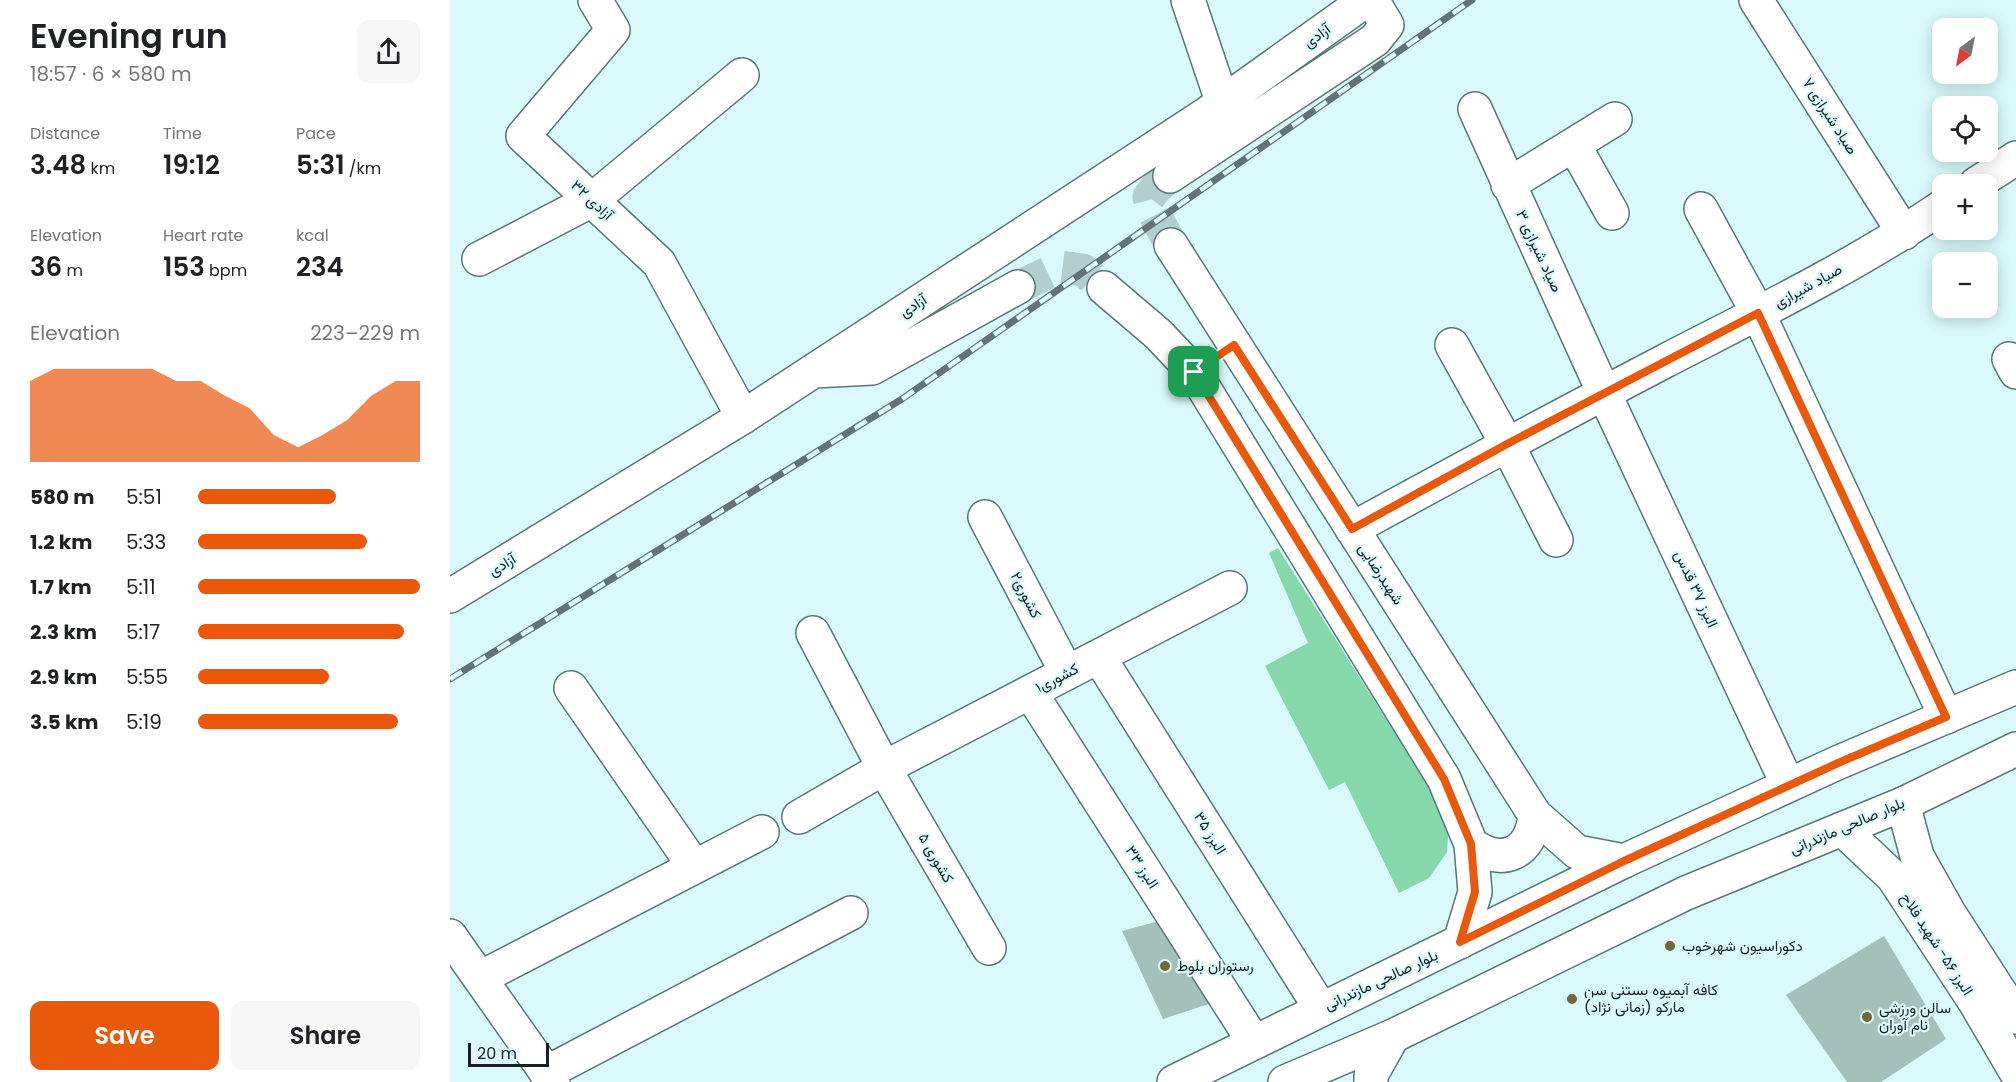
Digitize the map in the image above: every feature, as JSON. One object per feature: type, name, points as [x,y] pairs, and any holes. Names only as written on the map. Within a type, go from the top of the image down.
[{"type":"street","name":"آزادی ۳۲","points":[[595,0],[613,30],[524,136],[659,263],[743,417]]},
{"type":"street","points":[[1188,0],[1222,104]]},
{"type":"street","name":"آزادی","points":[[450,596],[743,417],[1222,104],[1366,0]]},
{"type":"street","points":[[1170,176],[1375,40],[1387,25],[1372,0]]},
{"type":"street","name":"صیاد شیرازی ۷","points":[[1768,5],[1904,233]]},
{"type":"street","points":[[479,259],[592,200],[742,75]]},
{"type":"street","name":"صیاد شیرازی ۳","points":[[1475,110],[1604,393]]},
{"type":"street","points":[[1508,185],[1615,119]]},
{"type":"street","points":[[1574,145],[1612,213]]},
{"type":"street","points":[[1991,174],[2016,158]]},
{"type":"street","points":[[1701,209],[1758,313],[1946,717]]},
{"type":"street","name":"صیاد شیرازی","points":[[1352,529],[1507,444],[1758,313],[1904,233],[1932,214]]},
{"type":"street","name":"شهیدرضایی","points":[[1171,245],[1535,815],[1577,852],[1624,861]]},
{"type":"street","points":[[812,371],[872,368],[1018,287]]},
{"type":"street","points":[[1104,288],[1158,333],[1194,372],[1444,779],[1471,844],[1475,892],[1460,942]]},
{"type":"street","points":[[1194,372],[1234,345]]},
{"type":"street","points":[[1452,345],[1507,444],[1556,540]]},
{"type":"street","name":"البرز ۳۷ قدس","points":[[1604,393],[1788,785]]},
{"type":"street","name":"کشوری۲","points":[[986,517],[1067,673]]},
{"type":"street","name":"کشوری۱","points":[[799,817],[884,768],[1230,588]]},
{"type":"street","name":"کشوری ۵","points":[[813,633],[884,768],[988,948]]},
{"type":"street","name":"البرز ۳۵","points":[[1099,657],[1321,1009]]},
{"type":"street","name":"بلوار صالحی مازندرانی","points":[[1174,1082],[1624,861],[1788,785],[2016,687]]},
{"type":"street","points":[[571,688],[694,866]]},
{"type":"street","name":"البرز ۳۳","points":[[1030,692],[1254,1042]]},
{"type":"street","name":"بلوار صالحی مازندرانی","points":[[1285,1082],[1394,1036],[1686,893],[1903,804],[2016,748]]},
{"type":"street","name":"البرز ۵۶- شهید فلاح","points":[[1903,804],[1917,856],[1949,913],[2016,1017]]},
{"type":"street","points":[[1471,844],[1483,853],[1498,856],[1513,853],[1526,844],[1533,831],[1535,815]]},
{"type":"street","name":"البرز ۵۶- شهید فلاح","points":[[1842,829],[1893,878],[1975,1002],[2016,1072]]},
{"type":"street","points":[[480,978],[762,832]]},
{"type":"street","points":[[450,936],[550,1077],[851,913]]},
{"type":"street","points":[[1371,1082],[1371,1075],[1394,1036]]},
{"type":"green space","points":[[1278,548],[1449,819],[1447,852],[1429,878],[1399,893],[1345,782],[1329,790],[1265,666],[1308,643],[1269,553]]},
{"type":"building","name":"رستوران بلوط","points":[[1163,920],[1215,1002],[1163,1019],[1122,931]]},
{"type":"building","name":"سالن ورزشی نام آوران","points":[[1884,936],[1946,1039],[1881,1082],[1847,1082],[1786,995]]},
{"type":"tunnel","points":[[1170,176],[1149,197],[1152,209],[1171,245]]},
{"type":"tunnel","points":[[1018,287],[1060,267],[1083,270],[1104,288]]},
{"type":"railway","points":[[450,679],[902,399],[1472,0]]},
{"type":"place","name":"دکوراسیون شهرخوب","points":[[1670,946]]},
{"type":"place","name":"رستوران بلوط","points":[[1165,966]]},
{"type":"place","name":"کافه آبمیوه بستنی سن مارکو (زمانی نژاد)","points":[[1572,999]]},
{"type":"place","name":"سالن ورزشی نام آوران","points":[[1867,1017]]},
{"type":"route","points":[[1758,313],[1946,717],[1838,763],[1624,861],[1460,942],[1475,892],[1471,844],[1444,779],[1194,372],[1234,345],[1352,529],[1507,444],[1758,313]]}]
